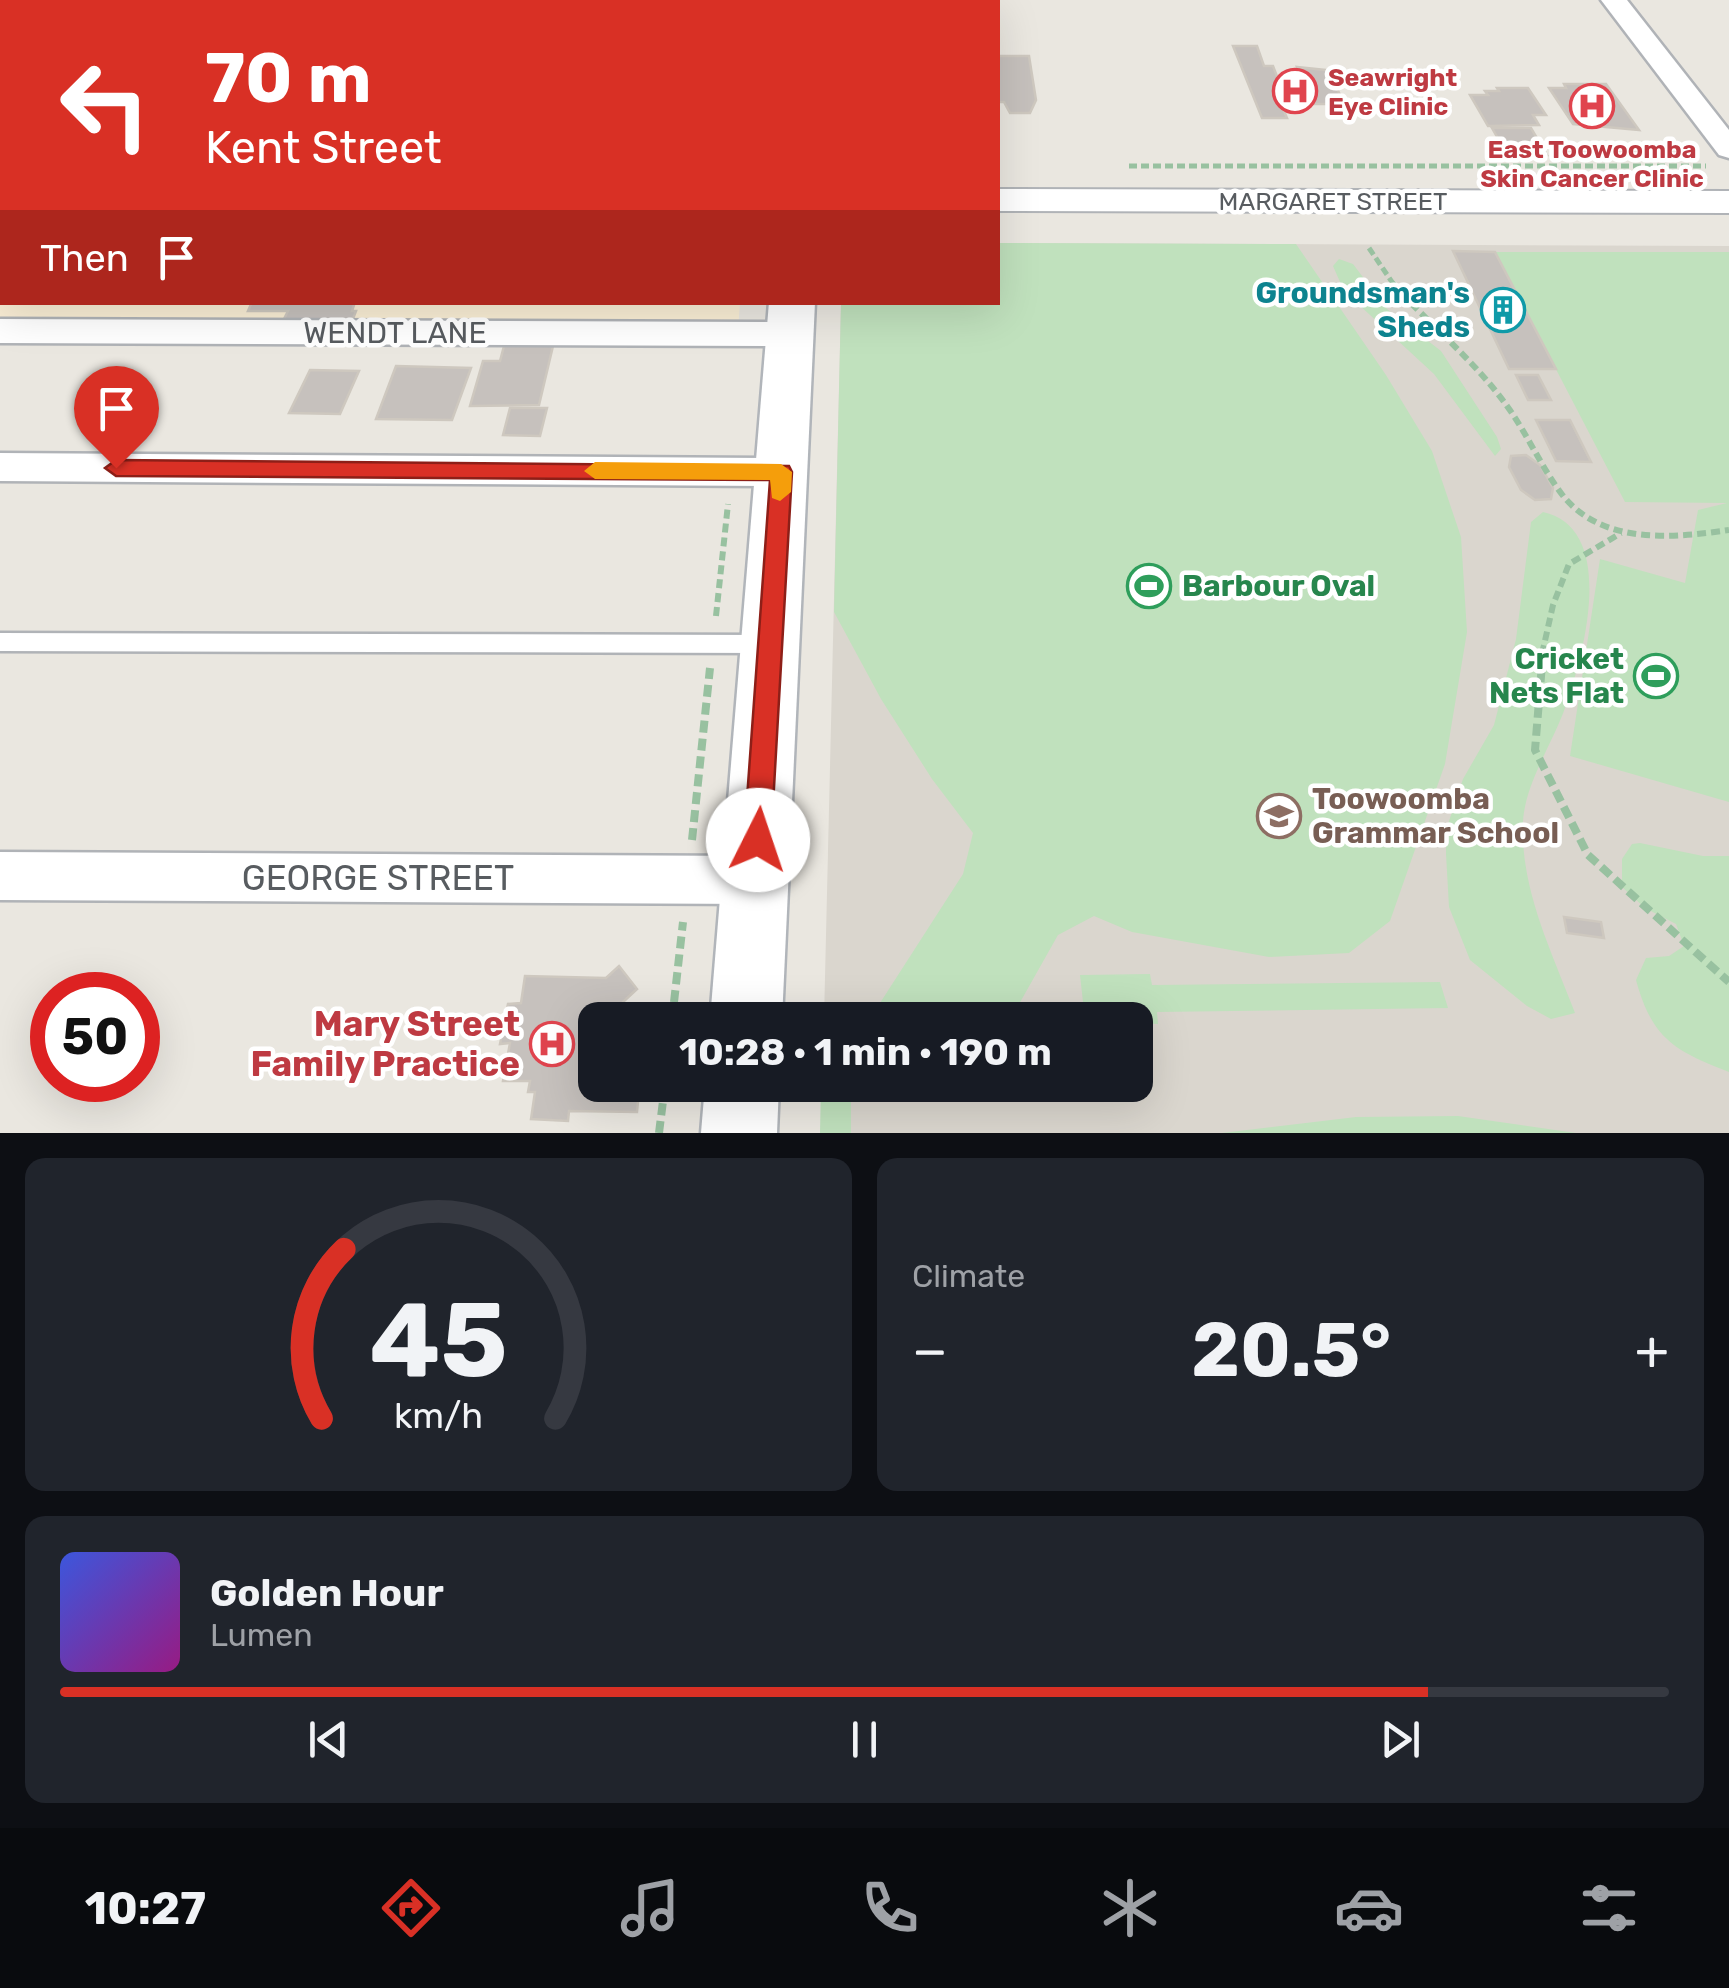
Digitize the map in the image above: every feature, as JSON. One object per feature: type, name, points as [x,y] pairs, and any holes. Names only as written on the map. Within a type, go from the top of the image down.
[{"type":"main road","points":[[747,1002],[791,318]]},
{"type":"main road","points":[[738,1133],[741,1102]]},
{"type":"street","points":[[1614,0],[1720,158]]},
{"type":"street","name":"MARGARET STREET","points":[[1000,200],[1729,202]]},
{"type":"street","name":"WENDT LANE","points":[[0,331],[791,318]]},
{"type":"street","points":[[0,467],[781,472]]},
{"type":"street","name":"GEORGE STREET","points":[[0,876],[755,880]]},
{"type":"lane","points":[[0,642],[770,644]]},
{"type":"path","points":[[1116,166],[1720,158]]},
{"type":"path","points":[[1368,248],[1393,284],[1506,404],[1566,498],[1584,515],[1622,533],[1688,536],[1729,530]]},
{"type":"path","points":[[1622,533],[1570,564],[1552,605],[1540,663],[1535,750],[1588,855],[1729,982]]},
{"type":"path","points":[[659,1133],[662,1102]]},
{"type":"shaded area","name":"Toowoomba Grammar School","points":[[1000,243],[1729,246],[1729,1133],[821,1133],[822,1102],[1153,1102],[1153,1002],[824,1002],[841,305],[1000,305]]},
{"type":"shaded area","points":[[0,305],[740,305],[738,329],[0,335]]},
{"type":"green space","name":"Barbour Oval","points":[[1000,243],[1296,244],[1386,375],[1432,451],[1461,537],[1467,632],[1445,764],[1390,921],[1349,953],[1269,957],[1132,932],[1094,916],[1058,935],[1020,1002],[881,1002],[963,874],[973,833],[932,779],[881,699],[834,612],[841,305],[1000,305]]},
{"type":"green space","points":[[1495,252],[1729,252],[1729,802],[1570,756],[1600,559],[1685,583],[1698,510],[1727,503],[1625,502]]},
{"type":"green space","points":[[1339,259],[1353,264],[1387,309],[1441,351],[1497,437],[1501,449],[1495,456],[1434,374],[1344,291],[1333,266]]},
{"type":"green space","points":[[1543,512],[1567,523],[1581,543],[1588,568],[1589,597],[1572,686],[1534,779],[1523,822],[1523,847],[1532,896],[1575,1013],[1551,1019],[1527,1006],[1470,960],[1449,907],[1446,854],[1446,830],[1463,779],[1494,725],[1516,639],[1531,522]]},
{"type":"green space","points":[[1632,844],[1703,856],[1729,856],[1729,1072],[1668,1040],[1642,1000],[1636,980],[1646,958],[1669,956],[1684,946],[1676,924],[1645,908],[1622,887],[1622,859]]},
{"type":"green space","points":[[1150,974],[1152,985],[1440,982],[1448,1008],[1157,1012],[1158,1024],[1153,1024],[1153,1002],[1083,1002],[1080,975]]},
{"type":"green space","points":[[821,1102],[851,1102],[851,1133],[820,1133]]},
{"type":"green space","points":[[1458,1116],[1576,1133],[1222,1133],[1356,1117]]},
{"type":"building","name":"Seawright Eye Clinic","points":[[1233,46],[1257,46],[1264,66],[1273,66],[1278,79],[1302,78],[1297,67],[1335,71],[1338,77],[1332,77],[1344,104],[1281,104],[1287,118],[1262,118]]},
{"type":"building","points":[[1000,56],[1029,56],[1036,100],[1030,113],[1010,113],[1000,102]]},
{"type":"building","name":"East Toowoomba Skin Cancer Clinic","points":[[1564,84],[1606,84],[1639,130],[1573,124],[1549,88],[1566,88]]},
{"type":"building","points":[[1497,88],[1528,88],[1546,115],[1533,115],[1539,125],[1488,126],[1470,95],[1488,95],[1485,91],[1499,91]]},
{"type":"building","points":[[1492,128],[1531,128],[1547,155],[1508,156]]},
{"type":"building","name":"Groundsman's Sheds","points":[[1453,251],[1495,252],[1556,369],[1509,369]]},
{"type":"building","points":[[251,305],[354,305],[352,311],[356,311],[351,324],[282,323],[288,311],[248,311]]},
{"type":"building","points":[[504,346],[553,346],[539,405],[470,406],[483,361],[500,361]]},
{"type":"building","points":[[396,366],[471,368],[452,420],[376,419]]},
{"type":"building","points":[[310,370],[359,371],[340,414],[289,413]]},
{"type":"building","points":[[1516,375],[1538,375],[1551,400],[1528,400]]},
{"type":"building","points":[[510,408],[547,408],[540,436],[503,435]]},
{"type":"building","points":[[1536,420],[1570,420],[1591,462],[1556,461]]},
{"type":"building","points":[[1526,455],[1540,465],[1553,488],[1551,499],[1535,500],[1521,490],[1509,467],[1511,456]]},
{"type":"building","points":[[1564,917],[1601,922],[1604,938],[1567,933]]},
{"type":"building","name":"Mary Street Family Practice","points":[[619,966],[637,989],[623,1002],[578,1002],[578,1102],[638,1102],[637,1112],[569,1111],[568,1121],[531,1119],[535,1092],[528,1092],[530,1081],[503,1081],[510,1043],[500,1044],[508,1004],[521,1003],[525,976],[606,978]]},
{"type":"slow traffic","points":[[595,471],[781,472],[780,492]]},
{"type":"place","name":"Seawright Eye Clinic","points":[[1295,91]]},
{"type":"place","name":"East Toowoomba Skin Cancer Clinic","points":[[1592,106]]},
{"type":"place","name":"Groundsman's Sheds","points":[[1503,310]]},
{"type":"place","name":"Barbour Oval","points":[[1149,586]]},
{"type":"place","name":"Cricket Nets Flat","points":[[1656,676]]},
{"type":"place","name":"Toowoomba Grammar School","points":[[1279,816]]},
{"type":"place","name":"Mary Street Family Practice","points":[[552,1044]]},
{"type":"route","points":[[116,468],[781,472],[758,840]]}]
